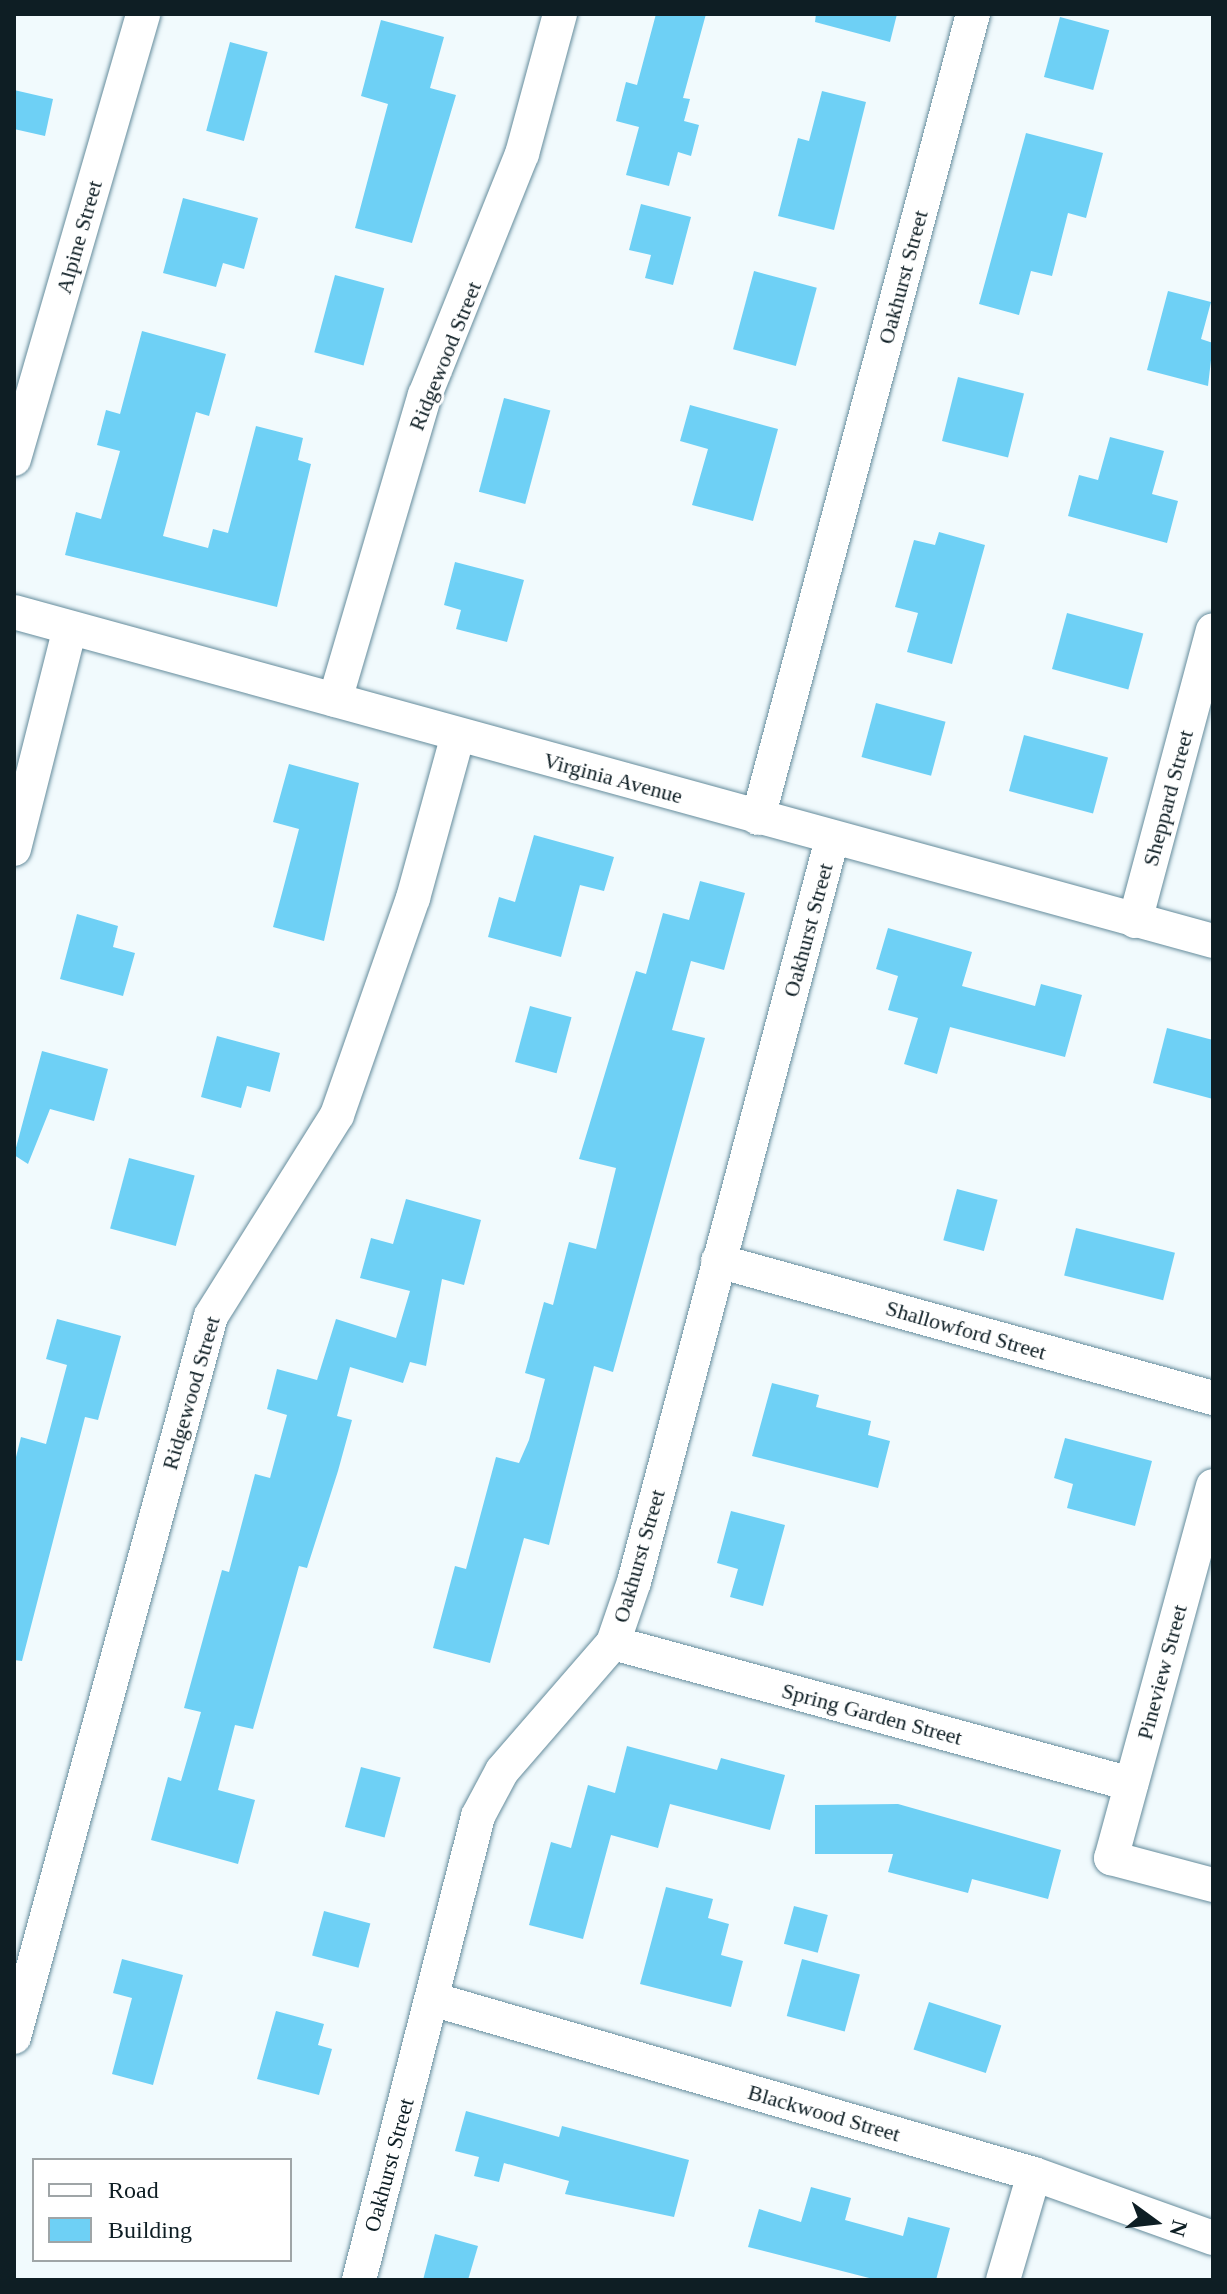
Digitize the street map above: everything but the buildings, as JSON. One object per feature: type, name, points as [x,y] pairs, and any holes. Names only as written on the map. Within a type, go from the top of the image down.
[{"type":"street","name":"Alpine Street","points":[[14,459],[143,14]]},
{"type":"street","name":"Ridgewood Street","points":[[335,700],[425,395],[522,154],[560,14]]},
{"type":"street","name":"Oakhurst Street","points":[[758,818],[973,14]]},
{"type":"street","name":"Virginia Avenue","points":[[14,612],[832,839],[1213,941]]},
{"type":"street","points":[[14,849],[70,628]]},
{"type":"street","name":"Sheppard Street","points":[[1135,921],[1213,630]]},
{"type":"street","name":"Ridgewood Street","points":[[14,2037],[211,1316],[337,1115],[413,898],[458,735]]},
{"type":"street","name":"Oakhurst Street","points":[[359,2280],[478,1816],[502,1771],[613,1643],[832,839]]},
{"type":"street","name":"Shallowford Street","points":[[718,1261],[1213,1398]]},
{"type":"street","name":"Pineview Street","points":[[1213,1486],[1208,1520],[1111,1858],[1213,1885]]},
{"type":"street","name":"Spring Garden Street","points":[[613,1643],[1131,1784]]},
{"type":"street","name":"Blackwood Street","points":[[432,1999],[1034,2174],[1213,2238]]},
{"type":"street","points":[[1003,2280],[1034,2174]]}]
